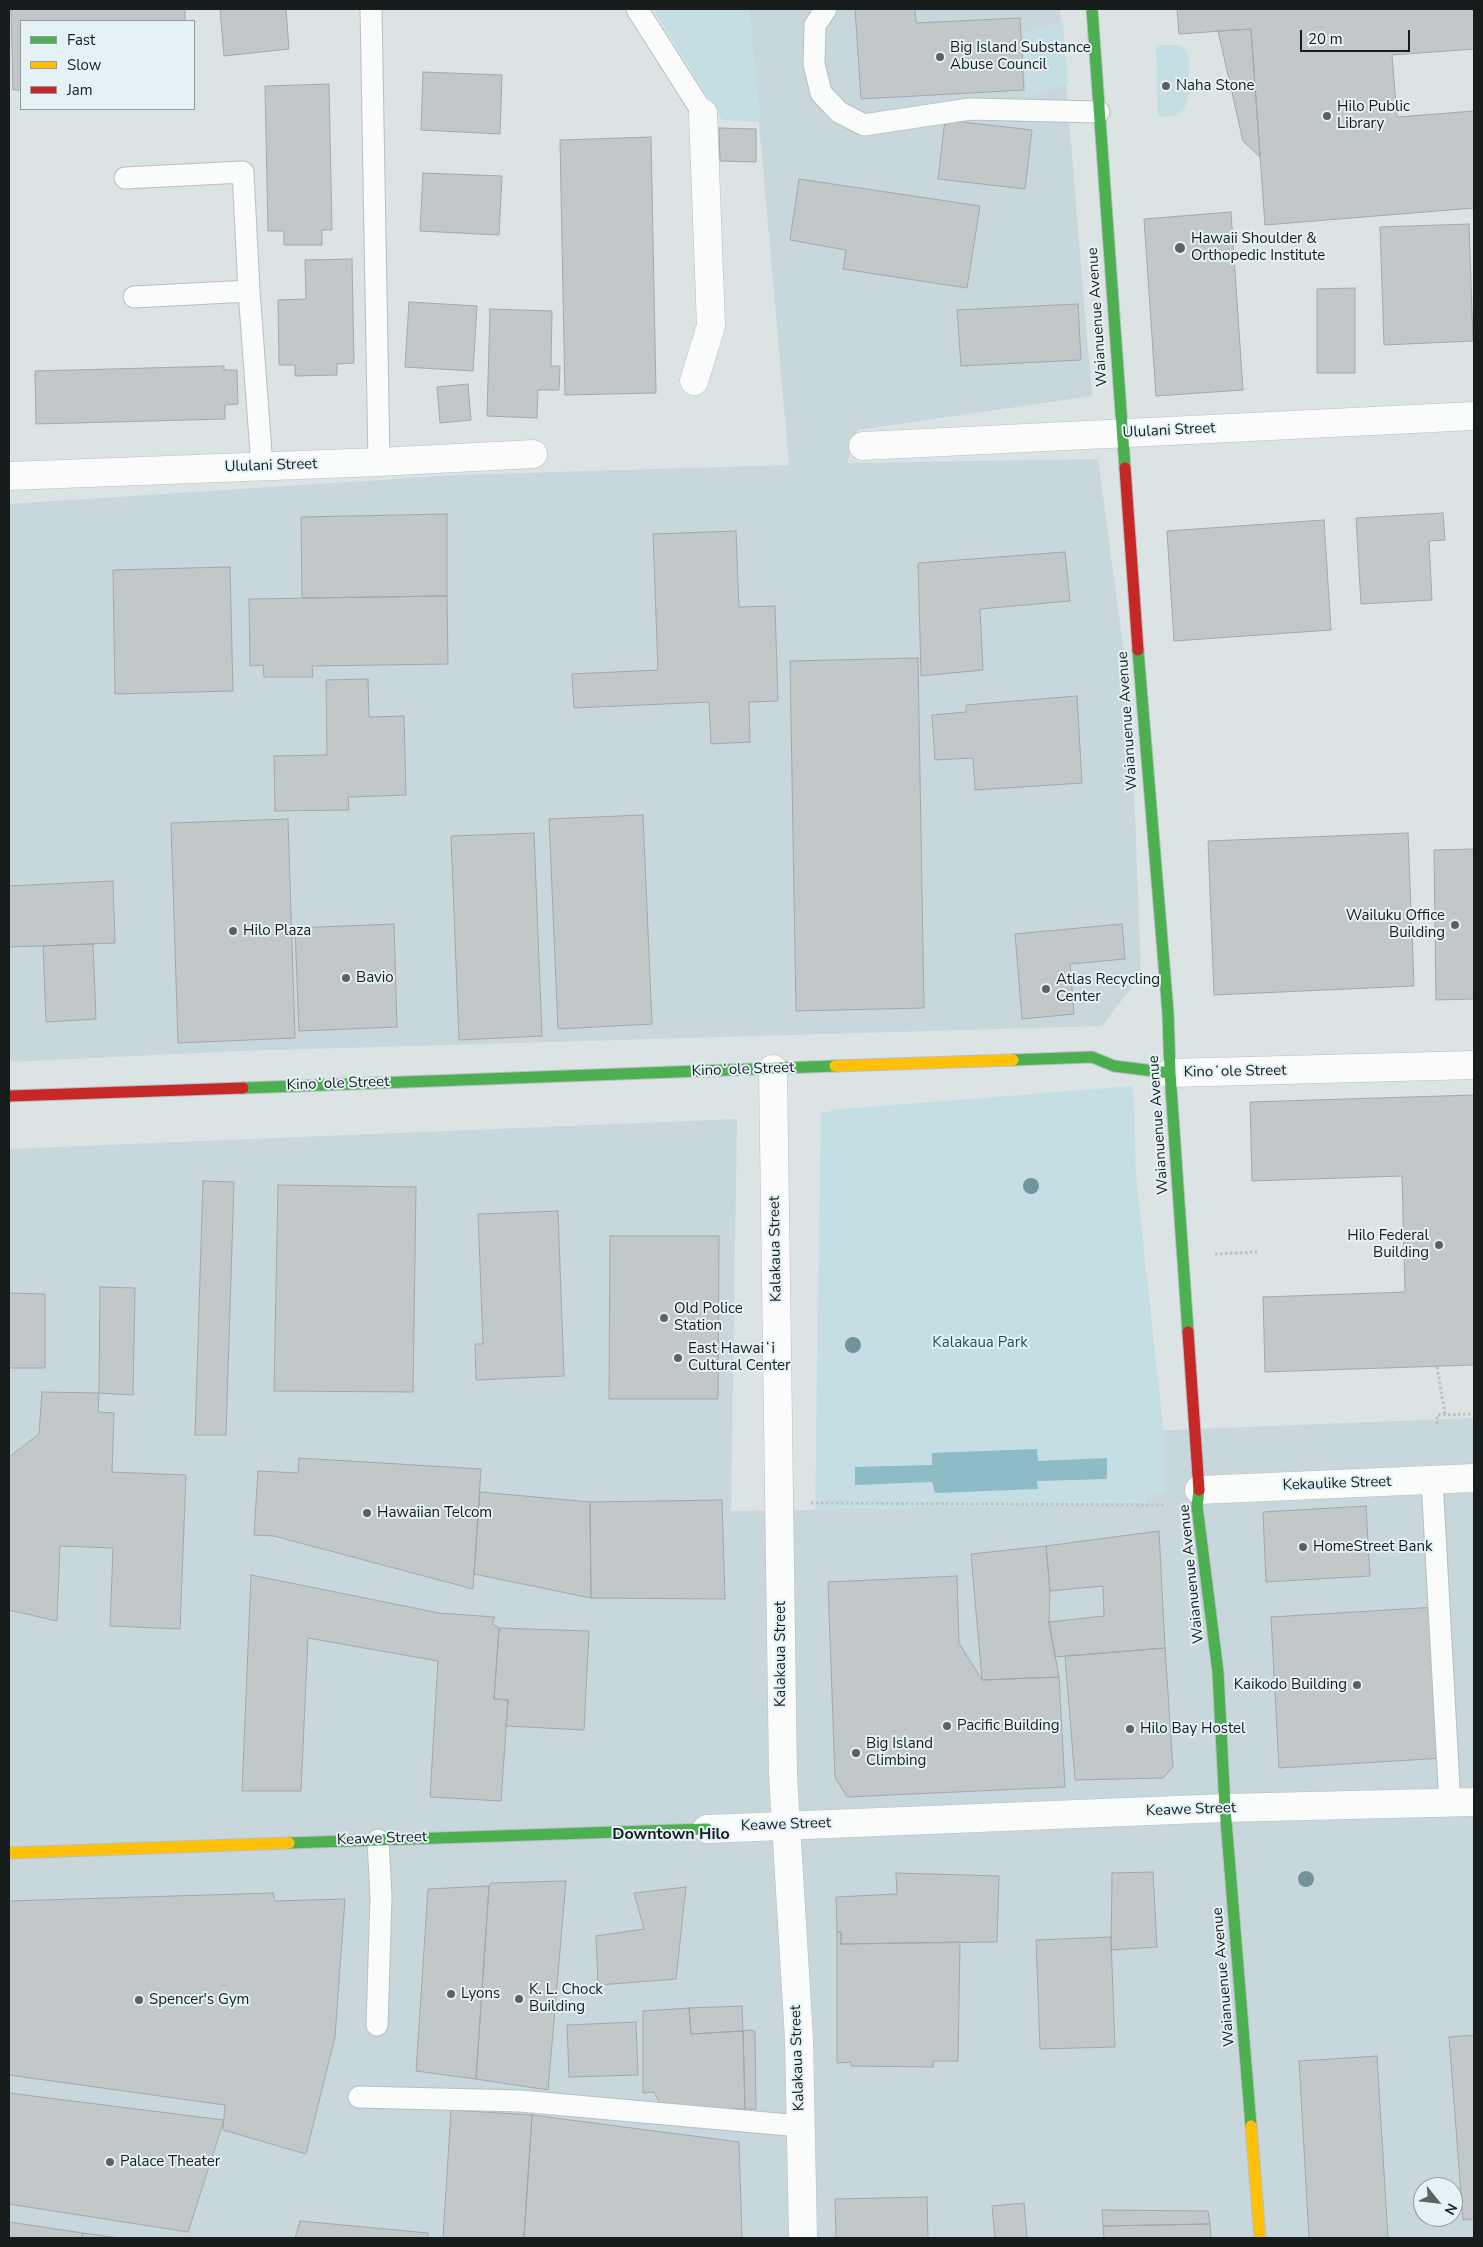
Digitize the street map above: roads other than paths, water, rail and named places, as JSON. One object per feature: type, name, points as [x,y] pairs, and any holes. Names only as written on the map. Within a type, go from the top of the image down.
[{"type":"main road","name":"Waianuenue Avenue","points":[[1092,9],[1148,796],[1168,1013],[1170,1073],[1184,1255],[1198,1498],[1218,1672],[1225,1808],[1260,2238]]},
{"type":"main road","name":"Kinoʻole Street","points":[[9,1096],[1092,1057],[1114,1066],[1170,1073]]},
{"type":"main road","name":"Keawe Street","points":[[9,1853],[707,1828]]},
{"type":"street","points":[[694,381],[711,326],[703,113]]},
{"type":"street","name":"Ululani Street","points":[[863,446],[1474,416]]},
{"type":"street","name":"Ululani Street","points":[[9,476],[380,462],[533,454]]},
{"type":"street","name":"Kinoʻole Street","points":[[1170,1073],[1474,1065]]},
{"type":"street","name":"Kalakaua Street","points":[[773,1069],[785,1825],[798,2039],[803,2238]]},
{"type":"street","name":"Kekaulike Street","points":[[1198,1498],[1474,1478]]},
{"type":"street","name":"Keawe Street","points":[[707,1828],[1225,1808],[1462,1803]]},
{"type":"lane","points":[[371,9],[380,462]]},
{"type":"lane","points":[[637,9],[703,113]]},
{"type":"lane","points":[[826,9],[815,25],[814,64],[821,93],[839,112],[864,125],[970,109],[1099,112]]},
{"type":"lane","points":[[125,178],[243,172],[249,291],[262,466]]},
{"type":"lane","points":[[134,297],[249,291]]},
{"type":"lane","points":[[1432,1480],[1462,1803]]},
{"type":"lane","points":[[377,2025],[381,1896],[378,1840]]},
{"type":"lane","points":[[359,2097],[520,2101],[800,2126]]},
{"type":"water","points":[[1037,1449],[1038,1461],[1107,1458],[1107,1479],[1037,1481],[1038,1489],[935,1493],[932,1482],[855,1485],[855,1467],[932,1465],[932,1453]]},
{"type":"place","name":"Big Island Substance Abuse Council","points":[[940,57]]},
{"type":"place","name":"Naha Stone","points":[[1166,86]]},
{"type":"place","name":"Hilo Public Library","points":[[1327,116]]},
{"type":"place","name":"Hawaii Shoulder & Orthopedic Institute","points":[[1180,248]]},
{"type":"place","name":"Wailuku Office Building","points":[[1455,925]]},
{"type":"place","name":"Hilo Plaza","points":[[233,931]]},
{"type":"place","name":"Bavio","points":[[346,978]]},
{"type":"place","name":"Atlas Recycling Center","points":[[1046,989]]},
{"type":"place","name":"Hilo Federal Building","points":[[1439,1245]]},
{"type":"place","name":"Old Police Station","points":[[664,1318]]},
{"type":"place","name":"East Hawaiʻi Cultural Center","points":[[678,1358]]},
{"type":"place","name":"Hawaiian Telcom","points":[[367,1513]]},
{"type":"place","name":"HomeStreet Bank","points":[[1303,1547]]},
{"type":"place","name":"Kaikodo Building","points":[[1357,1685]]},
{"type":"place","name":"Pacific Building","points":[[947,1726]]},
{"type":"place","name":"Hilo Bay Hostel","points":[[1130,1729]]},
{"type":"place","name":"Big Island Climbing","points":[[856,1753]]},
{"type":"place","name":"Lyons","points":[[451,1994]]},
{"type":"place","name":"K. L. Chock Building","points":[[519,1999]]},
{"type":"place","name":"Spencer's Gym","points":[[139,2000]]},
{"type":"place","name":"Palace Theater","points":[[110,2162]]},
{"type":"district","name":"Downtown Hilo","points":[[671,1835]]},
{"type":"park label","name":"Kalakaua Park","points":[[980,1343]]}]
